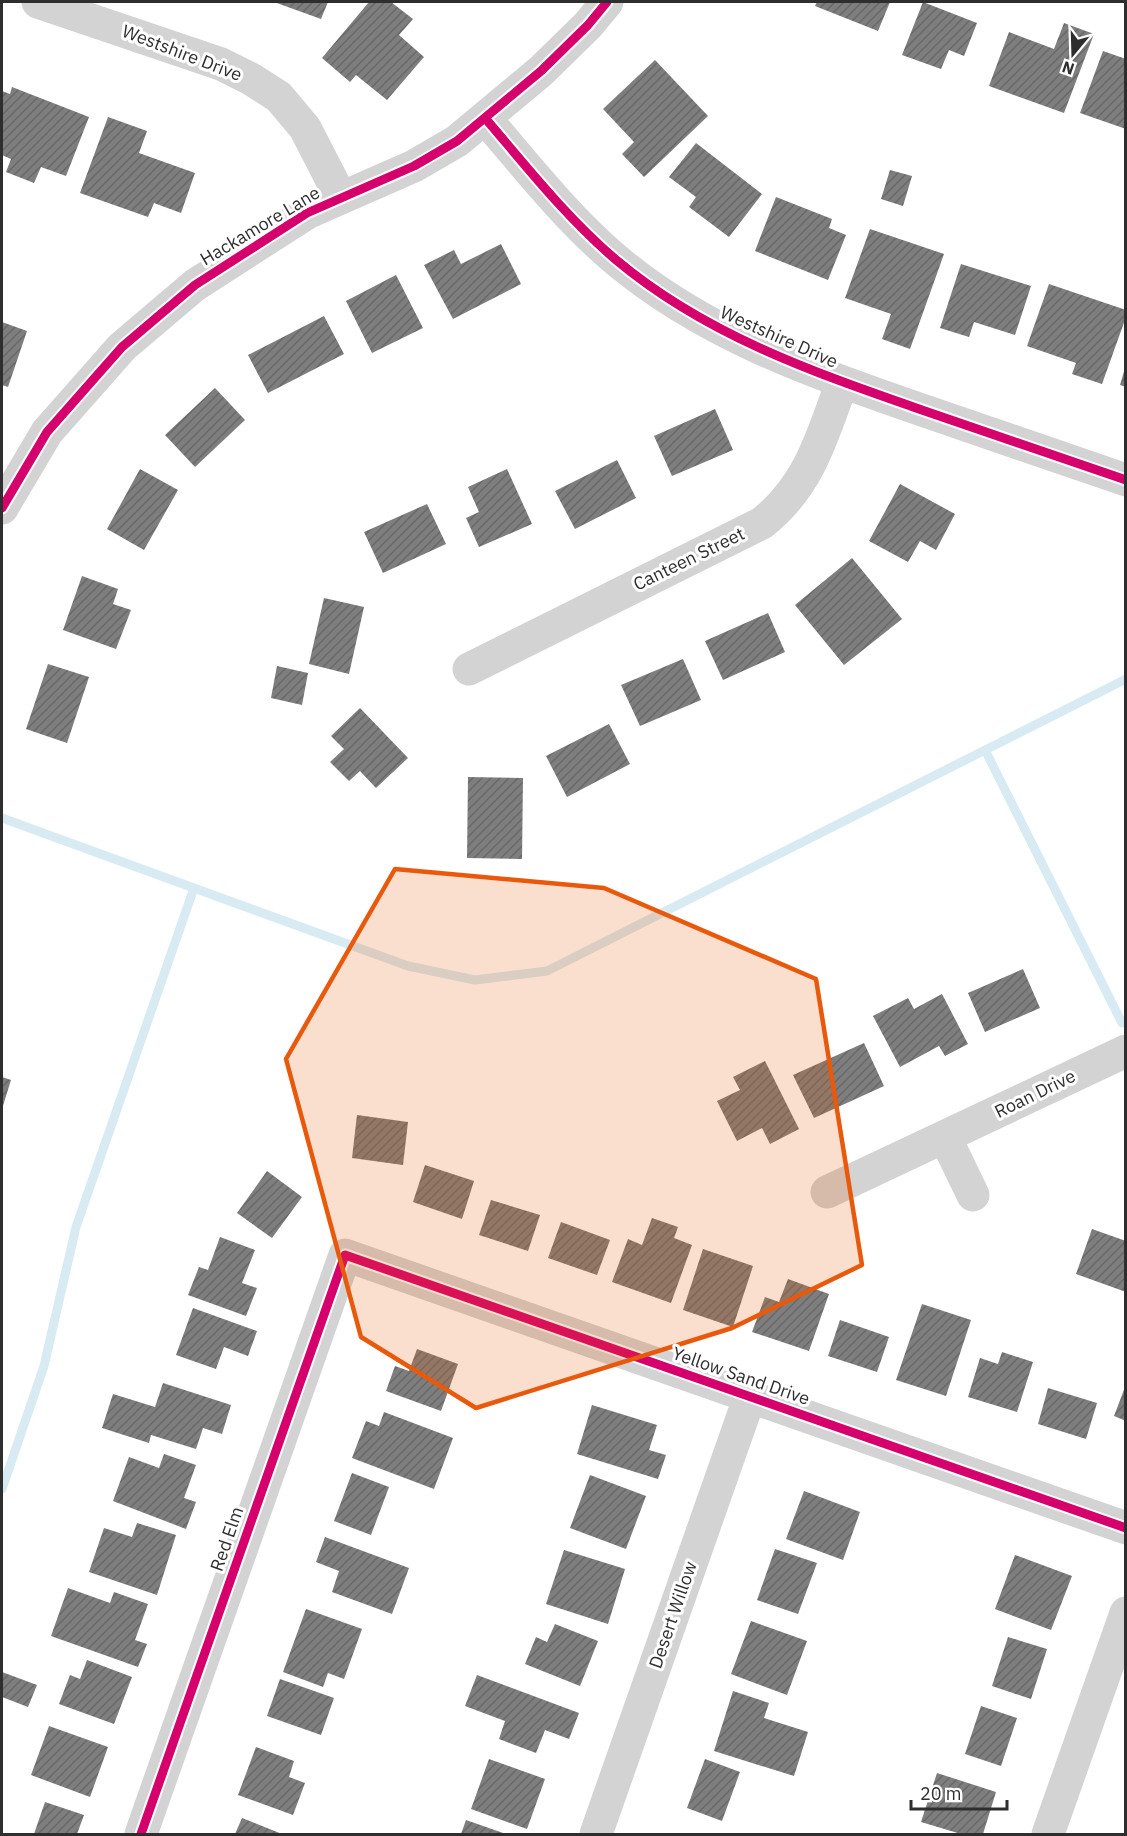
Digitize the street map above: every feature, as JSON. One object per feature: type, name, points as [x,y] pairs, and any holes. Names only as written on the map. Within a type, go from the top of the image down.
[{"type":"street","name":"Westshire Drive","points":[[38,2],[221,64],[279,97],[305,128],[341,198]]},
{"type":"street","name":"Hackamore Lane","points":[[2,508],[10,475],[47,432],[122,347],[195,285],[307,213],[414,166],[457,141],[541,71],[608,2]]},
{"type":"street","name":"Westshire Drive","points":[[485,118],[581,228],[616,260],[711,325],[769,354],[842,382],[1125,480]]},
{"type":"street","name":"Canteen Street","points":[[469,669],[762,523],[780,509],[796,489],[815,455],[842,382]]},
{"type":"street","name":"Roan Drive","points":[[827,1192],[1125,1051]]},
{"type":"street","points":[[945,1137],[973,1195]]},
{"type":"street","name":"Yellow Sand Drive","points":[[345,1255],[1125,1528]]},
{"type":"street","name":"Red Elm","points":[[141,1834],[345,1255]]},
{"type":"street","name":"Desert Willow","points":[[596,1834],[750,1396]]},
{"type":"street","points":[[1048,1834],[1125,1613]]},
{"type":"highlighted area","points":[[395,869],[604,888],[816,979],[862,1265],[732,1328],[476,1408],[361,1337],[286,1059]]},
{"type":"building","points":[[274,2],[328,2],[321,19]]},
{"type":"building","points":[[369,2],[391,2],[413,19],[399,35],[424,57],[387,100],[356,75],[350,82],[322,58]]},
{"type":"building","points":[[817,2],[890,2],[878,31],[815,6]]},
{"type":"building","points":[[923,2],[977,23],[964,56],[949,50],[941,69],[902,55]]},
{"type":"building","points":[[1064,23],[1094,34],[1064,113],[989,86],[1009,32],[1054,49]]},
{"type":"building","points":[[1103,51],[1126,59],[1126,129],[1080,113]]},
{"type":"building","points":[[655,60],[708,116],[644,177],[622,154],[634,142],[603,109]]},
{"type":"building","points":[[12,87],[89,117],[66,176],[41,167],[34,183],[6,172],[11,159],[2,155],[2,91],[10,94]]},
{"type":"building","points":[[108,117],[147,131],[139,153],[195,173],[181,213],[154,203],[148,217],[80,193]]},
{"type":"building","points":[[696,143],[762,194],[729,237],[689,207],[696,197],[669,177]]},
{"type":"building","points":[[890,170],[912,176],[903,206],[881,199]]},
{"type":"building","points":[[776,197],[832,219],[829,228],[846,235],[828,280],[755,251]]},
{"type":"building","points":[[870,229],[944,254],[910,349],[882,339],[891,314],[845,298]]},
{"type":"building","points":[[501,244],[521,284],[453,319],[424,265],[454,250],[461,264]]},
{"type":"building","points":[[961,264],[1031,286],[1015,335],[974,322],[969,337],[940,328]]},
{"type":"building","points":[[396,275],[423,328],[372,353],[346,301]]},
{"type":"building","points":[[1049,284],[1126,310],[1126,317],[1102,384],[1072,374],[1076,363],[1027,346]]},
{"type":"building","points":[[324,316],[344,354],[268,393],[248,355]]},
{"type":"building","points":[[2,322],[27,331],[8,387],[2,385]]},
{"type":"building","points":[[1126,368],[1126,387],[1120,385]]},
{"type":"building","points":[[215,388],[245,420],[195,467],[165,435]]},
{"type":"building","points":[[715,409],[733,450],[672,476],[654,436]]},
{"type":"building","points":[[617,460],[636,498],[575,529],[555,491]]},
{"type":"building","points":[[140,469],[178,490],[144,550],[107,529]]},
{"type":"building","points":[[507,469],[532,524],[479,547],[466,518],[479,512],[468,487]]},
{"type":"building","points":[[900,484],[955,514],[936,550],[920,541],[908,562],[869,541]]},
{"type":"building","points":[[427,504],[446,544],[383,573],[364,532]]},
{"type":"building","points":[[852,558],[902,619],[844,665],[795,605]]},
{"type":"building","points":[[82,576],[118,589],[113,604],[131,610],[116,649],[63,630]]},
{"type":"building","points":[[324,598],[364,607],[349,674],[309,664]]},
{"type":"building","points":[[768,613],[785,652],[723,680],[705,641]]},
{"type":"building","points":[[683,659],[701,700],[640,726],[621,685]]},
{"type":"building","points":[[48,664],[89,677],[67,743],[26,729]]},
{"type":"building","points":[[277,666],[308,673],[302,705],[271,698]]},
{"type":"building","points":[[360,708],[408,758],[376,788],[360,771],[349,781],[330,762],[344,749],[331,736]]},
{"type":"building","points":[[609,724],[630,764],[567,797],[546,756]]},
{"type":"building","points":[[468,777],[523,778],[522,859],[467,858]]},
{"type":"building","points":[[1023,969],[1040,1008],[985,1032],[968,993]]},
{"type":"building","points":[[942,994],[968,1044],[945,1056],[939,1046],[900,1067],[873,1016],[908,998],[914,1009]]},
{"type":"building","points":[[864,1043],[884,1086],[814,1118],[793,1075]]},
{"type":"building","points":[[765,1061],[799,1129],[770,1144],[762,1128],[737,1141],[717,1101],[740,1090],[733,1077]]},
{"type":"building","points":[[2,1077],[11,1080],[2,1109]]},
{"type":"building","points":[[357,1115],[408,1122],[403,1165],[352,1158]]},
{"type":"building","points":[[425,1165],[474,1181],[462,1219],[413,1202]]},
{"type":"building","points":[[267,1171],[302,1197],[272,1238],[237,1213]]},
{"type":"building","points":[[491,1200],[540,1215],[528,1251],[479,1235]]},
{"type":"building","points":[[652,1218],[678,1227],[674,1238],[692,1245],[671,1303],[612,1282],[628,1239],[642,1245]]},
{"type":"building","points":[[561,1222],[610,1240],[597,1275],[548,1258]]},
{"type":"building","points":[[1092,1229],[1126,1241],[1126,1292],[1076,1274]]},
{"type":"building","points":[[220,1237],[255,1250],[242,1283],[257,1288],[246,1316],[188,1295],[199,1267],[208,1270]]},
{"type":"building","points":[[703,1249],[753,1266],[733,1327],[683,1310]]},
{"type":"building","points":[[788,1279],[829,1294],[809,1351],[752,1332],[765,1297],[779,1302]]},
{"type":"building","points":[[922,1304],[971,1320],[946,1396],[896,1380]]},
{"type":"building","points":[[193,1308],[257,1331],[248,1356],[224,1347],[216,1369],[176,1355]]},
{"type":"building","points":[[840,1320],[889,1337],[877,1372],[828,1356]]},
{"type":"building","points":[[417,1349],[458,1364],[441,1411],[386,1391],[395,1366],[409,1371]]},
{"type":"building","points":[[1002,1352],[1033,1362],[1017,1412],[968,1397],[980,1358],[998,1364]]},
{"type":"building","points":[[163,1383],[231,1405],[222,1434],[203,1428],[196,1449],[151,1435],[149,1443],[102,1428],[113,1394],[155,1407]]},
{"type":"building","points":[[1126,1387],[1126,1421],[1114,1416]]},
{"type":"building","points":[[1048,1388],[1097,1403],[1086,1439],[1038,1424]]},
{"type":"building","points":[[592,1405],[657,1425],[649,1450],[666,1455],[658,1479],[577,1454]]},
{"type":"building","points":[[384,1412],[453,1438],[434,1489],[352,1458],[366,1421],[379,1426]]},
{"type":"building","points":[[164,1454],[196,1465],[184,1498],[196,1502],[186,1529],[113,1501],[129,1457],[159,1468]]},
{"type":"building","points":[[352,1473],[389,1487],[371,1535],[334,1521]]},
{"type":"building","points":[[590,1475],[646,1496],[626,1549],[570,1528]]},
{"type":"building","points":[[804,1491],[860,1512],[843,1560],[786,1539]]},
{"type":"building","points":[[137,1523],[176,1535],[157,1595],[89,1572],[104,1528],[132,1537]]},
{"type":"building","points":[[325,1537],[409,1568],[392,1614],[332,1592],[339,1571],[316,1562]]},
{"type":"building","points":[[775,1549],[817,1563],[798,1614],[757,1600]]},
{"type":"building","points":[[564,1550],[625,1569],[608,1624],[546,1604]]},
{"type":"building","points":[[1015,1555],[1072,1576],[1051,1630],[995,1609]]},
{"type":"building","points":[[68,1588],[110,1603],[114,1592],[148,1604],[135,1640],[147,1644],[138,1667],[51,1636]]},
{"type":"building","points":[[306,1609],[362,1629],[344,1679],[328,1673],[323,1687],[283,1672]]},
{"type":"building","points":[[751,1621],[807,1641],[787,1695],[731,1674]]},
{"type":"building","points":[[555,1624],[598,1641],[580,1686],[525,1664],[536,1637],[547,1642]]},
{"type":"building","points":[[1008,1637],[1047,1649],[1031,1699],[992,1686]]},
{"type":"building","points":[[87,1660],[132,1677],[114,1724],[59,1704],[70,1675],[80,1679]]},
{"type":"building","points":[[2,1672],[37,1685],[28,1707],[2,1697]]},
{"type":"building","points":[[477,1675],[579,1713],[569,1739],[545,1730],[536,1753],[499,1739],[505,1721],[465,1706]]},
{"type":"building","points":[[280,1679],[334,1698],[321,1735],[267,1716]]},
{"type":"building","points":[[733,1691],[769,1703],[764,1718],[808,1732],[794,1776],[714,1751]]},
{"type":"building","points":[[981,1706],[1017,1718],[1001,1766],[965,1754]]},
{"type":"building","points":[[49,1726],[108,1747],[90,1797],[31,1775]]},
{"type":"building","points":[[256,1747],[294,1761],[289,1777],[305,1783],[293,1815],[238,1795]]},
{"type":"building","points":[[489,1759],[545,1779],[527,1829],[471,1809]]},
{"type":"building","points":[[705,1759],[740,1772],[722,1821],[687,1808]]},
{"type":"building","points":[[937,1773],[996,1792],[983,1834],[961,1834],[921,1822]]},
{"type":"building","points":[[45,1802],[84,1815],[77,1834],[34,1834]]},
{"type":"building","points":[[242,1818],[282,1834],[235,1834]]},
{"type":"building","points":[[466,1820],[506,1834],[461,1834]]},
{"type":"waterway","points":[[2,818],[408,966],[475,980],[547,971],[1126,679]]},
{"type":"waterway","points":[[985,750],[1122,1023]]},
{"type":"waterway","points":[[2,1489],[44,1366],[76,1227],[194,888]]},
{"type":"cycle path","points":[[2,508],[47,432],[122,347],[195,285],[307,213],[414,166],[457,141],[541,71],[588,25],[607,2]]},
{"type":"cycle path","points":[[485,118],[547,191],[597,243],[649,285],[685,309],[798,365],[1126,480]]},
{"type":"cycle path","points":[[141,1834],[345,1255],[1126,1528]]}]
